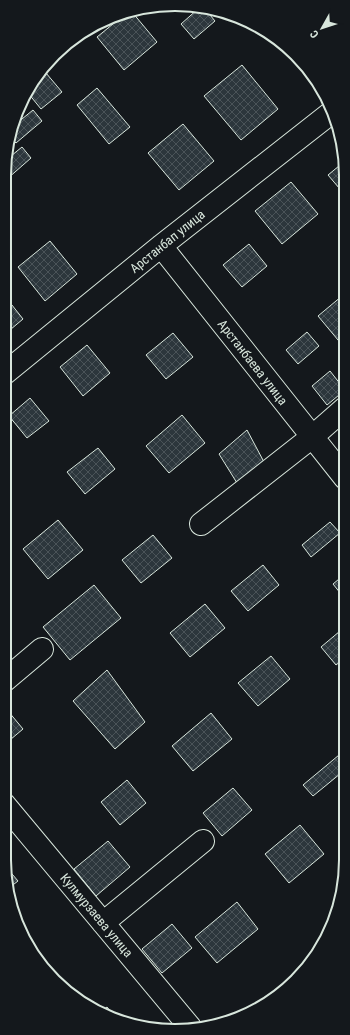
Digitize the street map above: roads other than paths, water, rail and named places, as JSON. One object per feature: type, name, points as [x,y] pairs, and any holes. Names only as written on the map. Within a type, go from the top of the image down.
[{"type":"street","name":"Арстанбап улица","points":[[11,368],[161,246],[328,115]]},
{"type":"street","name":"Арстанбаева улица","points":[[161,246],[339,471]]},
{"type":"street","points":[[201,524],[312,437],[339,413]]},
{"type":"street","points":[[11,675],[42,649]]},
{"type":"street","name":"Кулмурзаева улица","points":[[11,812],[187,1024]]},
{"type":"street","points":[[103,923],[203,840]]}]
